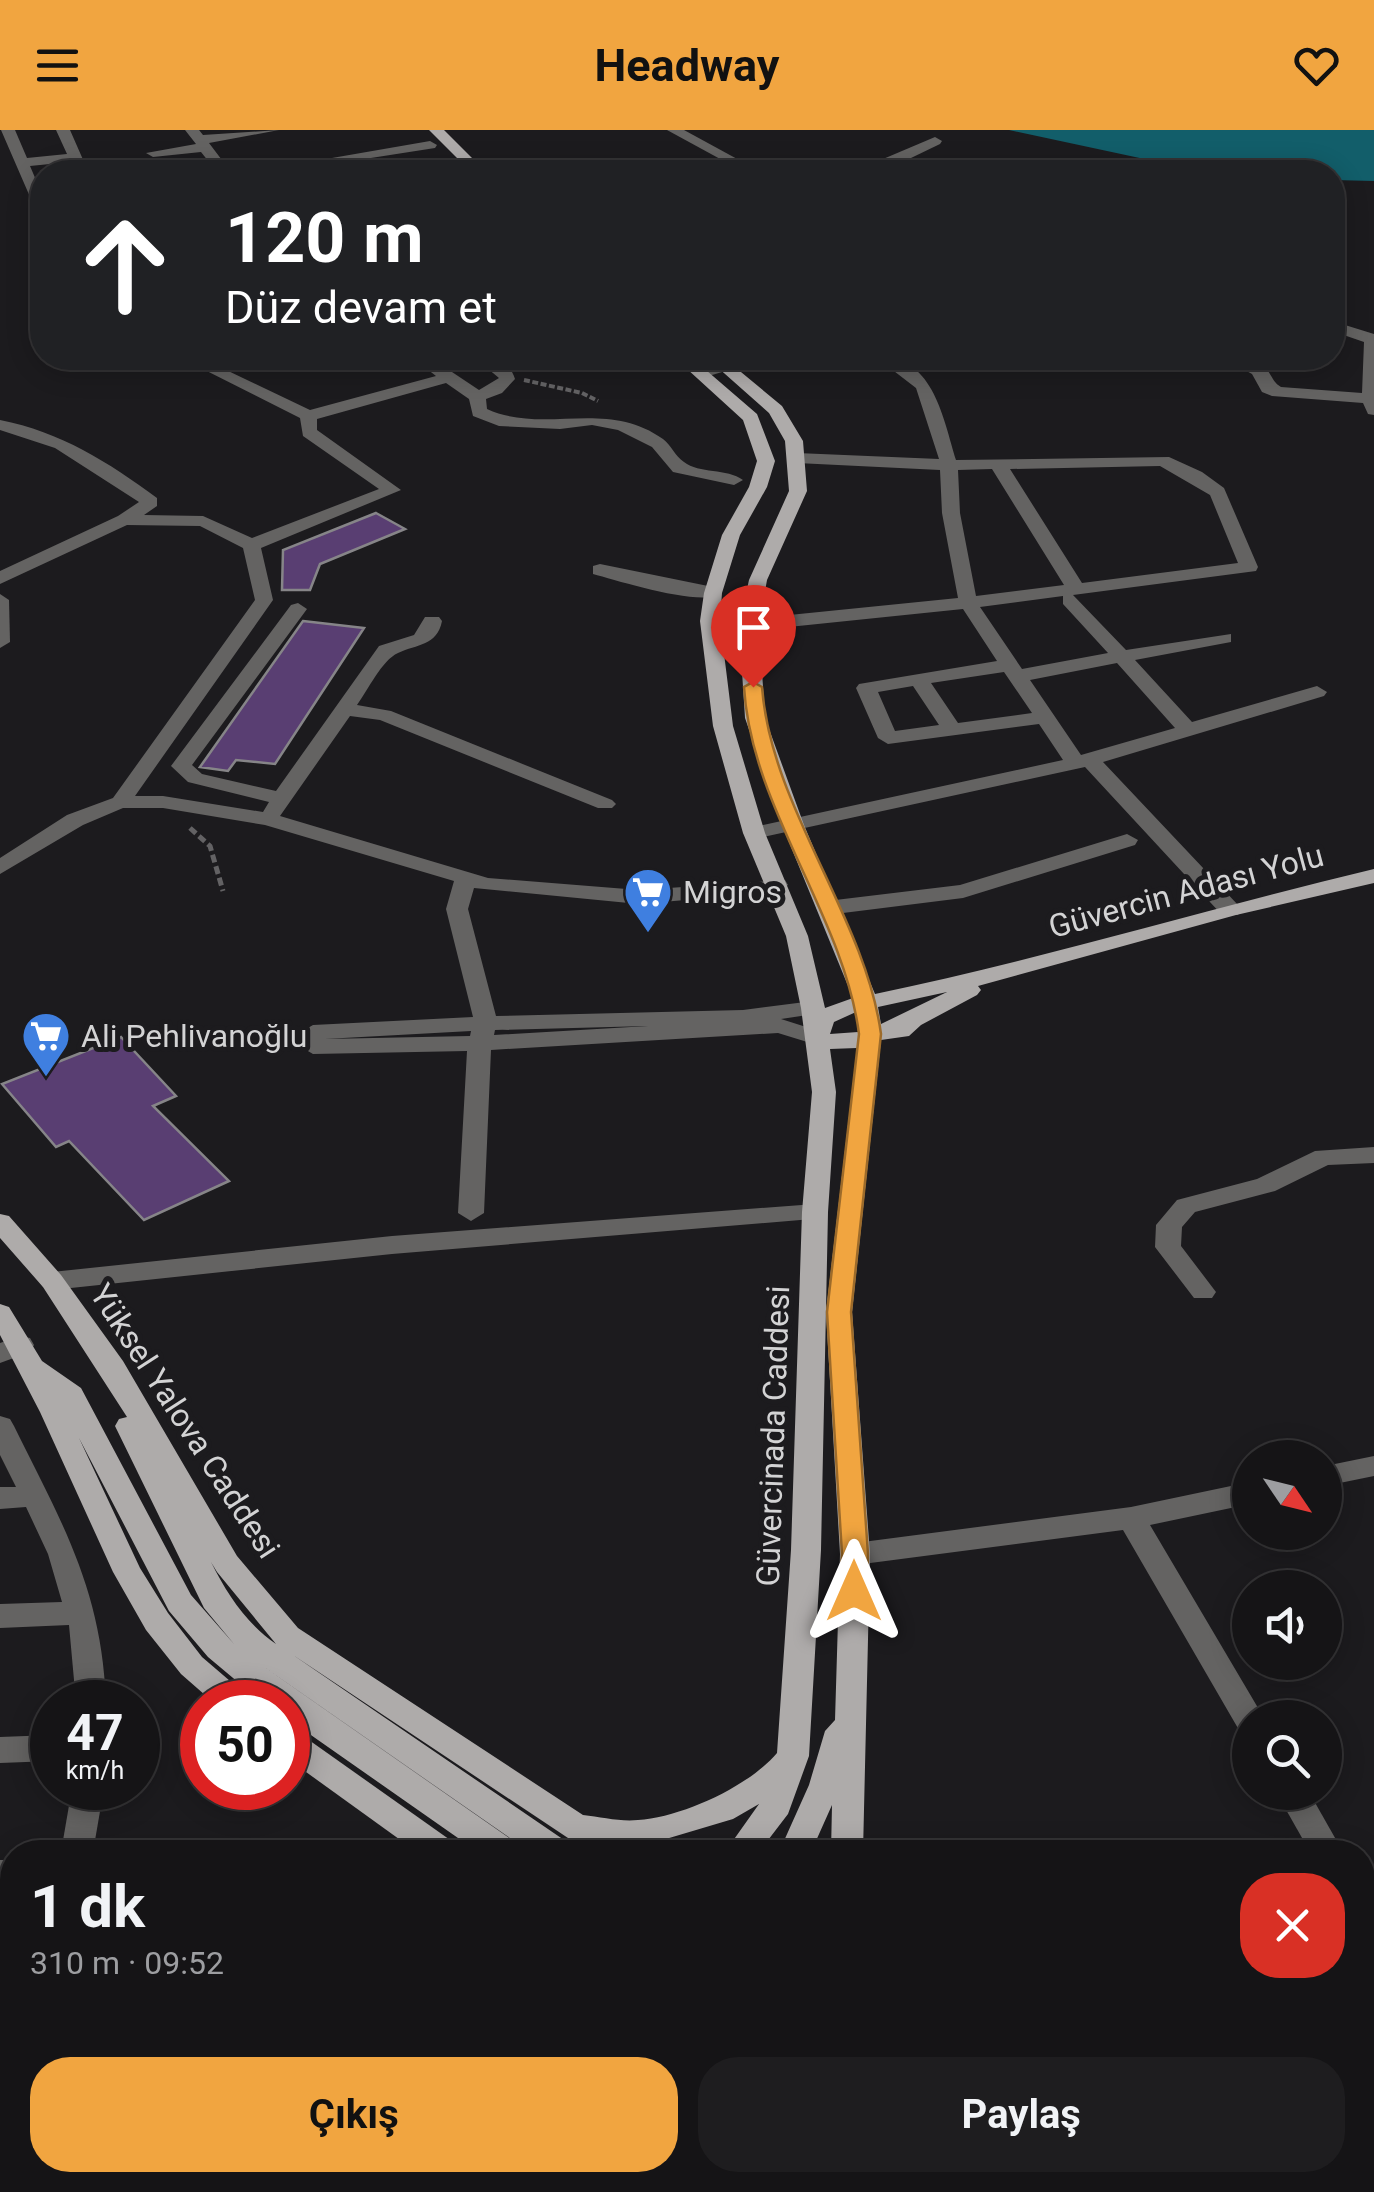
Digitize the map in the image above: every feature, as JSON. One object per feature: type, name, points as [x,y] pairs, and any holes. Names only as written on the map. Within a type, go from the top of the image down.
[{"type":"main road","points":[[416,130],[463,160]]},
{"type":"main road","points":[[433,138],[449,160]]},
{"type":"main road","name":"Güvercinada Caddesi","points":[[717,370],[751,418],[766,460],[758,487],[731,535],[713,593],[710,622],[723,726],[754,833],[797,936],[814,1008],[824,1092],[815,1212],[806,1550],[793,1756],[778,1806],[751,1840]]},
{"type":"main road","points":[[720,370],[776,410],[794,441],[797,458]]},
{"type":"main road","name":"Güvercinada Caddesi","points":[[797,458],[798,491],[758,580],[749,625],[755,718],[793,825],[866,1002],[870,1034],[839,1312],[855,1554],[847,1840]]},
{"type":"main road","name":"Güvercin Adası Yolu","points":[[866,1002],[1016,971],[1230,910],[1374,876]]},
{"type":"main road","name":"Güvercin Adası Yolu","points":[[863,1089],[881,1055],[913,1020],[952,998],[1016,971]]},
{"type":"main road","points":[[814,1008],[866,1002]]},
{"type":"main road","points":[[866,1002],[840,1008],[824,1019],[817,1038],[832,1045],[854,1043],[913,1020]]},
{"type":"main road","name":"Yüksel Yalova Caddesi","points":[[0,1222],[52,1282],[113,1368],[227,1564],[287,1636],[596,1840]]},
{"type":"main road","points":[[0,1313],[17,1356],[132,1582],[202,1680]]},
{"type":"main road","points":[[77,1321],[215,1600],[249,1641],[538,1840]]},
{"type":"main road","points":[[17,1356],[71,1395],[180,1603],[219,1650],[485,1840]]},
{"type":"main road","points":[[800,1840],[825,1785],[850,1700]]},
{"type":"main road","points":[[576,1827],[639,1834],[722,1810],[773,1780],[793,1756]]},
{"type":"main road","points":[[310,1758],[424,1840]]},
{"type":"street","points":[[8,130],[30,181]]},
{"type":"street","points":[[62,130],[76,160]]},
{"type":"street","points":[[153,153],[199,139],[272,130]]},
{"type":"street","points":[[674,130],[731,160]]},
{"type":"street","points":[[320,160],[433,138]]},
{"type":"street","points":[[199,139],[215,160]]},
{"type":"street","points":[[890,160],[936,141]]},
{"type":"street","points":[[22,162],[30,162]]},
{"type":"street","points":[[1255,370],[1268,388],[1278,392],[1373,399],[1372,340],[1345,329]]},
{"type":"street","points":[[214,370],[308,416],[449,377]]},
{"type":"street","points":[[439,370],[478,397]]},
{"type":"street","points":[[478,397],[508,379],[503,370]]},
{"type":"street","points":[[902,370],[924,386],[949,465],[951,514],[971,608],[1045,717],[1083,761],[1230,910]]},
{"type":"street","points":[[478,397],[479,412],[499,422],[560,424],[592,420],[623,426],[658,444],[679,468],[734,480]]},
{"type":"street","points":[[251,546],[392,490],[309,432],[308,416]]},
{"type":"street","points":[[0,425],[30,430],[84,454],[151,502],[124,520],[0,578]]},
{"type":"street","points":[[749,625],[971,608],[1249,567],[1218,492],[1163,460],[949,465],[797,458]]},
{"type":"street","points":[[997,464],[1073,593],[1123,659],[1188,730]]},
{"type":"street","points":[[120,802],[264,600],[251,546],[204,520],[124,520]]},
{"type":"street","points":[[600,570],[713,593]]},
{"type":"street","points":[[1073,593],[1262,578]]},
{"type":"street","points":[[0,600],[0,642]]},
{"type":"street","points":[[282,799],[189,776],[182,766],[298,609]]},
{"type":"street","points":[[268,819],[386,650],[421,640],[430,631],[432,621]]},
{"type":"street","points":[[1045,717],[888,738],[866,688],[1123,659],[1224,638]]},
{"type":"street","points":[[918,680],[952,730]]},
{"type":"street","points":[[754,833],[1083,761],[1316,692]]},
{"type":"street","points":[[345,709],[384,716],[605,804]]},
{"type":"street","points":[[0,867],[75,820],[120,802],[162,802],[268,819],[486,884],[638,897],[778,885]]},
{"type":"street","points":[[827,908],[963,891],[1128,840]]},
{"type":"street","points":[[466,878],[458,908],[483,1033],[470,1213]]},
{"type":"street","points":[[814,1008],[743,1016],[483,1033],[314,1047],[313,1032],[483,1033],[780,1026],[817,1038]]},
{"type":"street","points":[[1203,1292],[1168,1247],[1169,1225],[1176,1215],[1200,1200],[1293,1174],[1324,1156],[1374,1155]]},
{"type":"street","points":[[52,1282],[392,1245],[815,1212]]},
{"type":"street","points":[[0,1426],[63,1554],[86,1633],[89,1680]]},
{"type":"street","points":[[1342,1473],[1374,1466]]},
{"type":"street","points":[[0,1498],[34,1496]]},
{"type":"street","points":[[855,1554],[1132,1518],[1232,1497]]},
{"type":"street","points":[[1132,1518],[1238,1700]]},
{"type":"street","points":[[0,1616],[80,1612]]},
{"type":"street","points":[[0,1750],[30,1749]]},
{"type":"street","points":[[79,1840],[84,1810]]},
{"type":"street","points":[[1302,1810],[1320,1840]]},
{"type":"path","points":[[508,379],[582,393],[603,403],[623,426]]},
{"type":"path","points":[[162,802],[160,812],[186,825],[210,846],[223,891]]},
{"type":"water","points":[[1009,130],[1374,130],[1374,181],[1345,180],[1345,160],[1149,160]]},
{"type":"building","points":[[376,513],[405,529],[320,564],[310,590],[282,590],[283,550]]},
{"type":"building","points":[[303,621],[364,628],[275,764],[236,760],[228,771],[200,767]]},
{"type":"building","points":[[121,1037],[176,1096],[153,1106],[229,1181],[144,1220],[69,1141],[56,1147],[2,1084]]},
{"type":"place","name":"Migros","points":[[648,934]]},
{"type":"place","name":"Ali Pehlivanoğlu","points":[[46,1078]]},
{"type":"route","points":[[753,687],[755,718],[793,825],[866,1002],[870,1034],[839,1312],[854,1591]]}]
